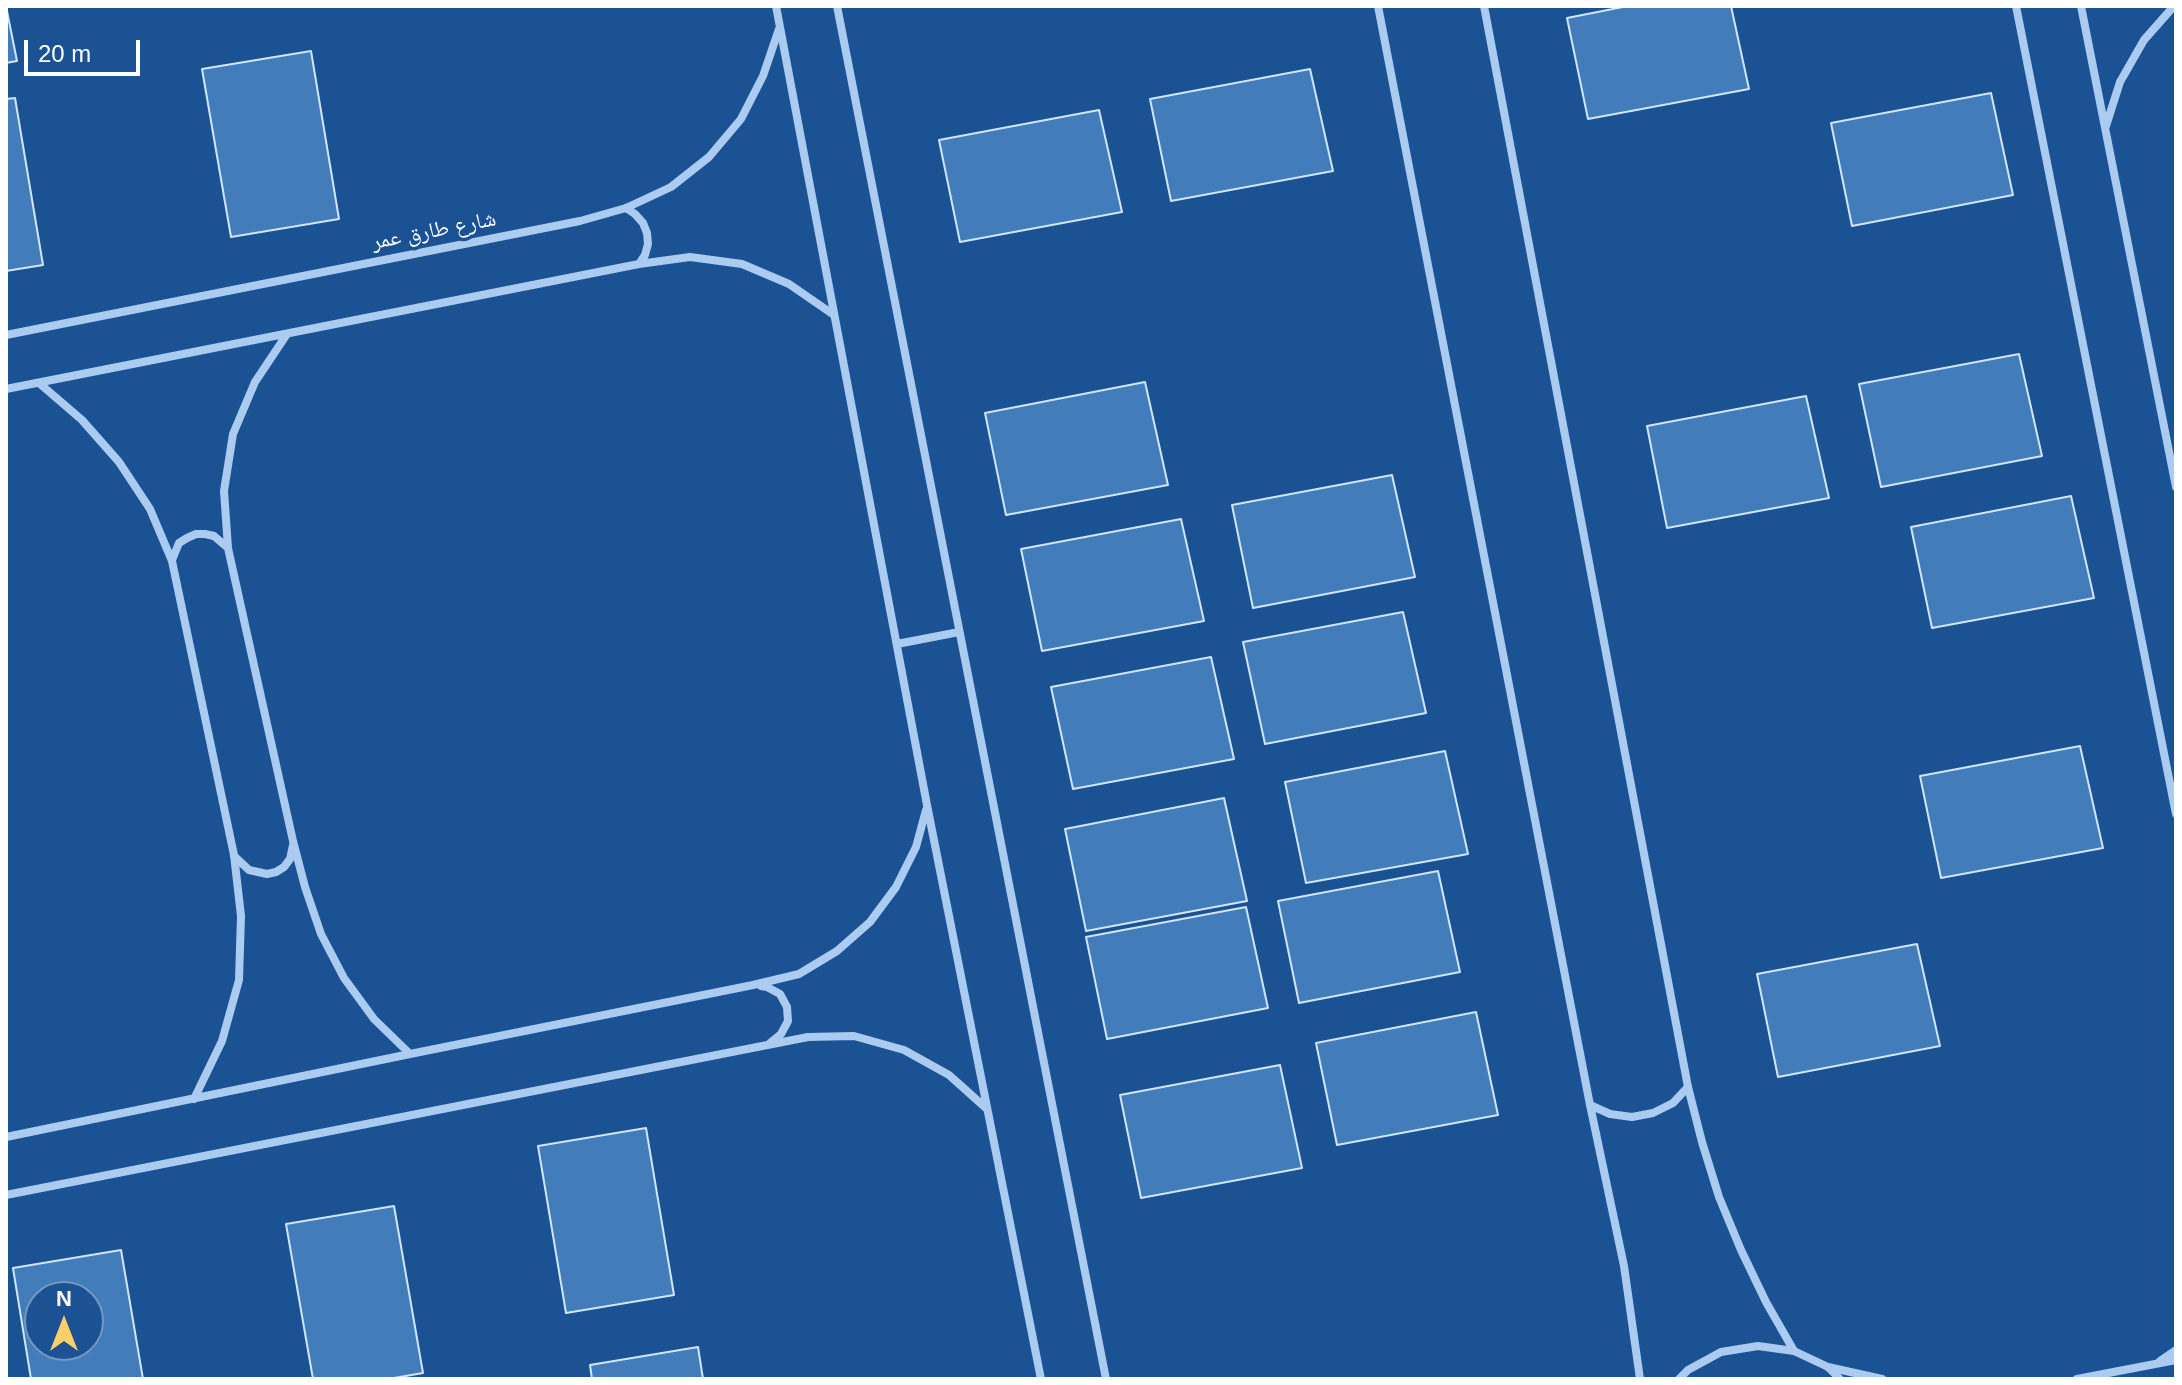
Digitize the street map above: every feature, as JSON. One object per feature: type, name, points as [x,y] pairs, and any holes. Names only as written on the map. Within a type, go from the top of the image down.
[{"type":"street","points":[[776,6],[927,805],[1041,1379]]},
{"type":"street","points":[[837,6],[1106,1379]]},
{"type":"street","points":[[1378,6],[1590,1105],[1624,1266],[1640,1379]]},
{"type":"street","points":[[1484,6],[1688,1087],[1702,1142],[1730,1224],[1766,1302],[1794,1351]]},
{"type":"street","points":[[2016,6],[2176,814]]},
{"type":"street","points":[[2081,6],[2176,487]]},
{"type":"street","points":[[2105,127],[2120,82],[2144,40],[2174,6]]},
{"type":"street","name":"شارع طارق عمر","points":[[6,335],[580,221],[626,208],[671,187],[709,157],[741,119],[763,76],[780,28]]},
{"type":"street","points":[[626,208],[643,223],[647,233],[648,244],[639,264]]},
{"type":"street","points":[[6,389],[639,264],[690,257],[742,264],[789,284],[834,315]]},
{"type":"street","points":[[287,334],[255,382],[233,434],[224,491],[228,548],[293,841],[321,934],[344,978],[374,1019],[410,1054]]},
{"type":"street","points":[[39,383],[82,420],[119,462],[150,509],[172,561],[234,855],[241,916],[239,980],[222,1041],[194,1099]]},
{"type":"street","points":[[172,561],[179,543],[196,534],[214,536],[228,548]]},
{"type":"street","points":[[897,644],[959,632]]},
{"type":"street","points":[[6,1137],[799,974],[837,951],[870,922],[896,887],[916,847],[927,805]]},
{"type":"street","points":[[234,855],[249,870],[257,873],[276,872],[290,859],[293,841]]},
{"type":"street","points":[[753,985],[767,987],[780,994],[787,1007],[788,1021],[781,1034],[770,1043]]},
{"type":"street","points":[[6,1195],[808,1037],[854,1036],[904,1050],[949,1075],[987,1109]]},
{"type":"street","points":[[1590,1105],[1610,1114],[1632,1117],[1653,1113],[1673,1103],[1688,1087]]},
{"type":"street","points":[[1679,1379],[1688,1370],[1721,1352],[1758,1346],[1794,1351],[1828,1367],[1882,1379]]},
{"type":"street","points":[[2155,1364],[2176,1350]]},
{"type":"street","points":[[2077,1379],[2176,1360]]},
{"type":"street","points":[[1828,1367],[1840,1379]]},
{"type":"building","points":[[6,6],[17,61],[6,63]]},
{"type":"building","points":[[1628,6],[1731,6],[1749,89],[1588,119],[1567,18]]},
{"type":"building","points":[[311,51],[339,219],[231,237],[202,69]]},
{"type":"building","points":[[1310,69],[1333,171],[1171,201],[1150,99]]},
{"type":"building","points":[[1991,93],[2013,195],[1852,226],[1831,123]]},
{"type":"building","points":[[15,98],[43,265],[6,271],[6,99]]},
{"type":"building","points":[[1099,110],[1122,212],[960,242],[939,140]]},
{"type":"building","points":[[2019,354],[2042,456],[1881,487],[1859,384]]},
{"type":"building","points":[[1145,382],[1168,485],[1006,515],[985,413]]},
{"type":"building","points":[[1806,396],[1829,498],[1667,528],[1647,426]]},
{"type":"building","points":[[1392,475],[1415,577],[1253,608],[1232,505]]},
{"type":"building","points":[[2071,496],[2094,598],[1932,628],[1911,527]]},
{"type":"building","points":[[1181,519],[1204,621],[1042,651],[1021,549]]},
{"type":"building","points":[[1403,612],[1426,713],[1265,744],[1243,642]]},
{"type":"building","points":[[1211,657],[1234,759],[1073,789],[1051,687]]},
{"type":"building","points":[[2080,746],[2103,848],[1941,878],[1920,776]]},
{"type":"building","points":[[1445,751],[1468,854],[1306,883],[1285,782]]},
{"type":"building","points":[[1224,798],[1247,901],[1086,931],[1065,829]]},
{"type":"building","points":[[1438,871],[1460,972],[1299,1003],[1278,901]]},
{"type":"building","points":[[1246,907],[1268,1008],[1107,1039],[1086,937]]},
{"type":"building","points":[[1917,944],[1940,1046],[1778,1077],[1757,974]]},
{"type":"building","points":[[1476,1012],[1498,1115],[1337,1145],[1316,1043]]},
{"type":"building","points":[[1280,1065],[1302,1168],[1141,1198],[1120,1095]]},
{"type":"building","points":[[646,1128],[674,1295],[566,1313],[538,1146]]},
{"type":"building","points":[[394,1206],[423,1373],[388,1379],[313,1379],[286,1224]]},
{"type":"building","points":[[121,1250],[143,1379],[31,1379],[28,1361],[104,1361],[104,1281],[24,1281],[24,1336],[13,1268]]},
{"type":"building","points":[[698,1347],[703,1379],[592,1379],[590,1365]]}]
